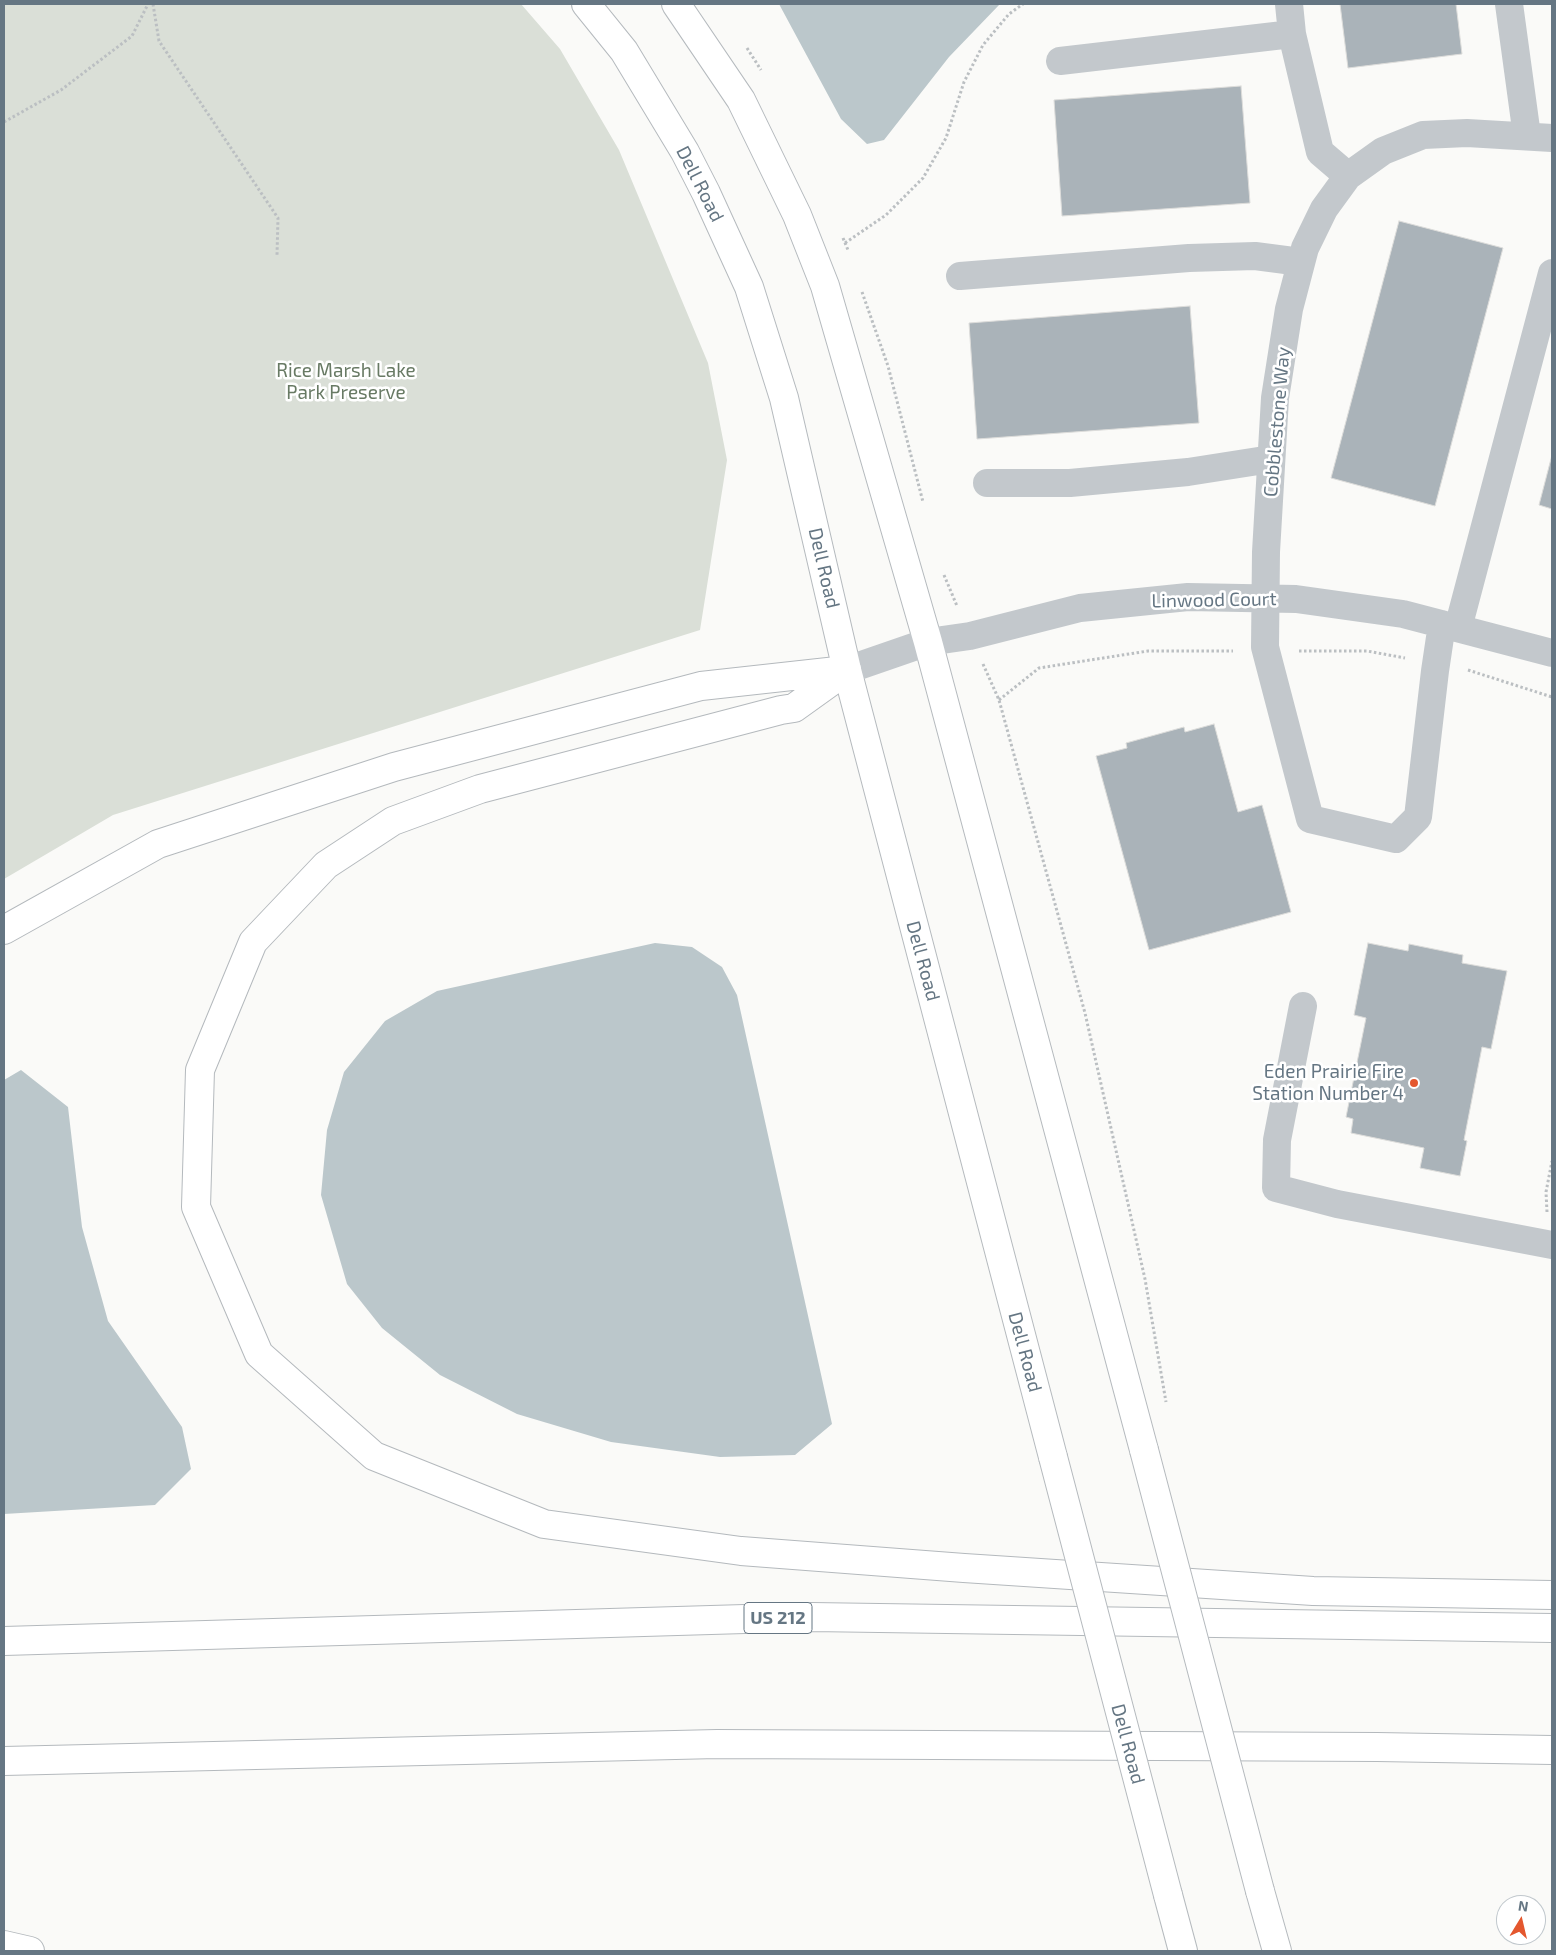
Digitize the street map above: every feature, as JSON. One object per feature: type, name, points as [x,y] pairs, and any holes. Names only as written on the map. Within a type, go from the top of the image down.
[{"type":"main road","name":"Dell Road","points":[[586,4],[624,51],[685,152],[706,193],[749,287],[784,398],[848,670],[1183,1951]]},
{"type":"main road","points":[[676,4],[741,100],[801,224],[825,286],[928,642],[1277,1951]]},
{"type":"main road","points":[[4,930],[158,844],[394,767],[701,686],[848,670]]},
{"type":"main road","points":[[848,670],[794,708],[771,712],[480,789],[392,821],[326,865],[253,942],[200,1070],[196,1207],[260,1354],[374,1456],[544,1524],[740,1551],[974,1569],[1313,1591],[1552,1595]]},
{"type":"main road","name":"US 212","points":[[4,1641],[812,1618],[1552,1628]]},
{"type":"main road","points":[[4,1761],[717,1744],[1377,1747],[1552,1750]]},
{"type":"main road","points":[[4,1945],[30,1951]]},
{"type":"street","points":[[1289,4],[1292,34],[1320,152],[1348,176]]},
{"type":"street","points":[[1509,4],[1540,137]]},
{"type":"street","points":[[1060,61],[1292,34]]},
{"type":"street","name":"Cobblestone Way","points":[[1450,626],[1435,671],[1418,817],[1396,839],[1310,819],[1266,652],[1265,598],[1275,398],[1289,309],[1305,248],[1324,209],[1348,176],[1383,151],[1423,135],[1467,133],[1540,137]]},
{"type":"street","points":[[960,276],[1189,258],[1255,256],[1301,262]]},
{"type":"street","points":[[1450,626],[1552,273]]},
{"type":"street","points":[[987,483],[1070,483],[1188,472],[1272,458]]},
{"type":"street","name":"Linwood Court","points":[[848,670],[928,642],[970,636],[1080,608],[1188,597],[1296,599],[1395,612],[1552,653]]},
{"type":"street","points":[[1303,1006],[1277,1140],[1276,1188],[1337,1204],[1552,1246]]},
{"type":"path","points":[[4,122],[61,90],[132,36],[148,4]]},
{"type":"path","points":[[153,4],[159,41],[278,218],[277,255]]},
{"type":"path","points":[[845,243],[886,215],[923,178],[946,138],[964,82],[983,45],[1009,14],[1023,4]]},
{"type":"path","points":[[741,41],[762,72]]},
{"type":"path","points":[[841,235],[848,252]]},
{"type":"path","points":[[860,287],[888,366],[924,508]]},
{"type":"path","points":[[942,572],[999,700],[1084,1013],[1145,1279],[1168,1410]]},
{"type":"green space","name":"Rice Marsh Lake Park Preserve","points":[[4,4],[521,4],[560,49],[619,150],[708,363],[727,460],[700,630],[113,815],[4,879]]},
{"type":"shaded area","points":[[779,4],[1000,4],[949,57],[884,140],[867,144],[841,119]]},
{"type":"shaded area","points":[[655,943],[692,947],[722,967],[737,995],[832,1424],[795,1455],[720,1457],[611,1442],[517,1414],[440,1375],[382,1328],[347,1284],[321,1195],[327,1130],[344,1072],[385,1021],[437,991]]},
{"type":"shaded area","points":[[21,1070],[68,1107],[82,1227],[108,1321],[182,1427],[191,1469],[155,1505],[4,1514],[4,1080]]},
{"type":"building","points":[[1340,4],[1456,4],[1462,54],[1348,68]]},
{"type":"building","points":[[1241,86],[1250,203],[1062,216],[1054,100]]},
{"type":"building","points":[[1399,221],[1503,248],[1435,506],[1331,478]]},
{"type":"building","points":[[1190,306],[1199,423],[977,439],[969,323]]},
{"type":"building","points":[[1552,455],[1552,509],[1539,505]]},
{"type":"building","points":[[1214,724],[1238,812],[1262,805],[1291,912],[1149,950],[1096,756],[1127,748],[1126,743],[1184,727],[1185,732]]},
{"type":"building","name":"Eden Prairie Fire Station Number 4","points":[[1368,943],[1408,951],[1409,944],[1463,955],[1462,963],[1507,971],[1491,1049],[1482,1047],[1464,1140],[1467,1141],[1460,1176],[1420,1168],[1424,1148],[1351,1133],[1353,1119],[1346,1117],[1366,1018],[1354,1015]]},
{"type":"place","name":"Eden Prairie Fire Station Number 4","points":[[1414,1083]]}]
